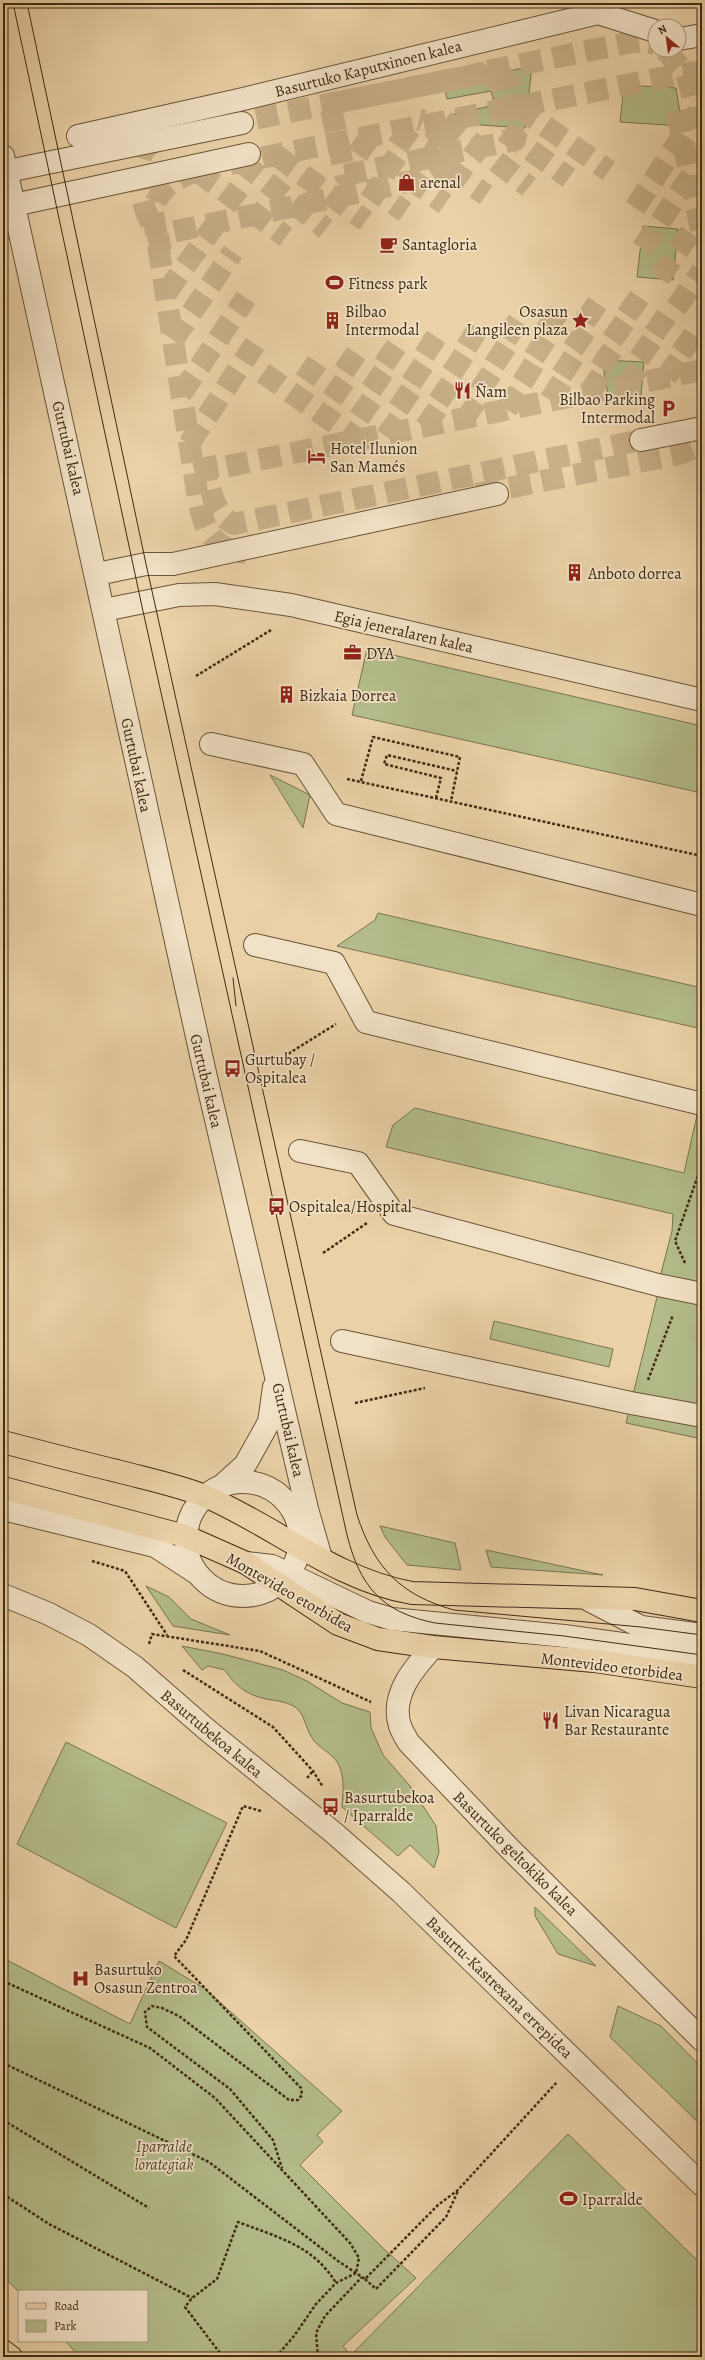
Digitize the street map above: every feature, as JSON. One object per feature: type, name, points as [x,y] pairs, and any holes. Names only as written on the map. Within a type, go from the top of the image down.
[{"type":"main road","points":[[3,1442],[165,1483],[204,1496],[254,1520],[364,1581],[386,1589],[412,1593],[589,1600],[635,1599],[702,1611]]},
{"type":"main road","name":"Montevideo etorbidea","points":[[3,1488],[185,1536],[283,1580],[338,1624],[378,1639],[433,1647],[594,1661],[702,1677]]},
{"type":"main road","points":[[3,2351],[11,2357]]},
{"type":"street","name":"Basurtuko Kaputxinoen kalea","points":[[78,136],[239,100],[598,12],[647,29]]},
{"type":"street","points":[[687,38],[702,35]]},
{"type":"street","points":[[4,167],[242,123]]},
{"type":"street","points":[[14,205],[249,154]]},
{"type":"street","name":"Gurtubai kalea","points":[[4,167],[14,205],[97,574],[203,1064],[302,1487],[321,1558]]},
{"type":"street","points":[[641,440],[702,428]]},
{"type":"street","points":[[97,574],[146,564],[173,564],[497,494]]},
{"type":"street","name":"Egia jeneralaren kalea","points":[[104,610],[178,595],[215,594],[291,605],[702,700]]},
{"type":"street","points":[[211,744],[303,764],[336,814],[702,905]]},
{"type":"street","points":[[255,945],[334,964],[366,1022],[702,1104]]},
{"type":"street","points":[[300,1151],[358,1163],[394,1214],[692,1292]]},
{"type":"street","points":[[342,1341],[638,1404],[702,1416]]},
{"type":"street","name":"Gurtubai kalea","points":[[224,1484],[245,1465],[269,1422],[276,1372]]},
{"type":"street","points":[[3,1510],[155,1546],[195,1572],[208,1585],[231,1595],[243,1596],[261,1593],[283,1580],[301,1547],[299,1524],[289,1503],[271,1488],[248,1481],[224,1484],[204,1496],[191,1514],[185,1536],[187,1555],[195,1572]]},
{"type":"street","name":"Gurtubai kalea","points":[[299,1524],[302,1487]]},
{"type":"street","points":[[283,1580],[368,1612],[392,1619],[564,1636],[702,1655]]},
{"type":"street","name":"Basurtubekoa kalea","points":[[3,1595],[49,1614],[89,1635],[134,1667],[290,1798]]},
{"type":"street","points":[[589,1600],[642,1627],[702,1635]]},
{"type":"street","name":"Basurtuko geltokiko kalea","points":[[433,1647],[412,1670],[403,1687],[399,1711],[400,1726],[409,1743],[508,1847],[702,2040]]},
{"type":"street","name":"Basurtu-Kastrexana errepidea","points":[[290,1798],[381,1873],[702,2185]]},
{"type":"path","points":[[196,676],[259,637]]},
{"type":"path","points":[[361,781],[373,737],[460,757],[451,802]]},
{"type":"path","points":[[436,798],[441,778],[384,764],[387,755],[457,771]]},
{"type":"path","points":[[309,773],[361,781],[702,856]]},
{"type":"path","points":[[280,1059],[333,1026]]},
{"type":"path","points":[[675,1241],[702,1164]]},
{"type":"path","points":[[323,1253],[368,1222]]},
{"type":"path","points":[[638,1404],[692,1292]]},
{"type":"path","points":[[355,1403],[411,1391]]},
{"type":"path","points":[[93,1561],[125,1572],[148,1603],[167,1635]]},
{"type":"path","points":[[154,1650],[148,1646],[152,1634],[167,1635],[260,1651],[373,1703]]},
{"type":"path","points":[[176,1666],[273,1727],[314,1771],[324,1789]]},
{"type":"path","points":[[282,2168],[273,2140],[230,2089],[147,2027],[145,2012],[152,2006],[162,2008],[179,2016],[289,2100],[298,2100],[302,2095],[300,2088],[174,1956],[186,1940],[243,1806],[274,1814],[290,1798]]},
{"type":"path","points":[[3,1981],[150,2048],[215,2098],[282,2168],[350,2243],[359,2258],[356,2274]]},
{"type":"path","points":[[365,2279],[438,2206],[458,2190],[576,2061]]},
{"type":"path","points":[[3,2063],[209,2162],[356,2274],[365,2279],[376,2289],[446,2217],[458,2190]]},
{"type":"path","points":[[3,2120],[149,2208]]},
{"type":"path","points":[[3,2194],[49,2224],[192,2298]]},
{"type":"path","points":[[223,2357],[185,2307],[192,2298],[217,2279],[238,2222],[296,2243],[326,2268],[336,2283]]},
{"type":"path","points":[[276,2357],[294,2336],[316,2304],[336,2283],[356,2274]]},
{"type":"path","points":[[318,2357],[316,2333],[325,2316],[362,2277]]},
{"type":"green space","points":[[532,66],[525,128],[451,123],[450,115],[495,105],[491,91],[447,99],[444,85]]},
{"type":"green space","points":[[624,85],[676,88],[682,126],[620,122]]},
{"type":"green space","points":[[643,226],[678,229],[673,280],[637,277]]},
{"type":"green space","points":[[602,360],[644,362],[641,396],[609,402]]},
{"type":"green space","points":[[367,649],[702,726],[702,793],[352,715]]},
{"type":"green space","points":[[270,775],[310,795],[303,828]]},
{"type":"green space","points":[[378,913],[702,988],[702,1029],[337,946],[375,920]]},
{"type":"green space","points":[[702,1093],[702,1439],[626,1423],[672,1231],[673,1214],[386,1147],[393,1125],[415,1108],[684,1173]]},
{"type":"green space","points":[[494,1321],[613,1349],[609,1367],[490,1339]]},
{"type":"green space","points":[[380,1526],[455,1543],[461,1570],[407,1565],[385,1537]]},
{"type":"green space","points":[[486,1550],[603,1575],[491,1567]]},
{"type":"green space","points":[[146,1586],[169,1597],[191,1619],[230,1635],[173,1626]]},
{"type":"green space","points":[[182,1646],[223,1654],[283,1670],[307,1681],[342,1703],[370,1712],[371,1728],[383,1755],[410,1786],[436,1826],[439,1852],[434,1868],[410,1845],[398,1856],[342,1807],[343,1780],[340,1768],[333,1757],[313,1739],[301,1713],[295,1707],[247,1692],[233,1681],[225,1670],[208,1666],[202,1670]]},
{"type":"green space","points":[[66,1742],[227,1823],[176,1928],[17,1844]]},
{"type":"green space","points":[[535,1907],[596,1966],[558,1954],[535,1916]]},
{"type":"green space","name":"Iparralde lorategiak","points":[[3,1958],[130,2024],[159,1961],[205,1989],[342,2111],[317,2135],[323,2142],[300,2165],[385,2250],[416,2278],[343,2346],[352,2357],[80,2357],[66,2342],[148,2342],[148,2290],[18,2291],[3,2276]]},
{"type":"green space","points":[[618,2006],[661,2026],[702,2068],[702,2126],[610,2037]]},
{"type":"green space","name":"Iparralde","points":[[568,2134],[702,2265],[702,2357],[357,2357],[353,2353]]},
{"type":"tunnel","points":[[488,71],[627,43],[647,42]]},
{"type":"tunnel","points":[[672,58],[686,73],[701,127]]},
{"type":"tunnel","points":[[224,125],[475,75],[491,77],[503,86],[515,140],[345,175],[330,104],[488,72],[499,72],[511,84],[520,121]]},
{"type":"tunnel","points":[[230,164],[686,73],[702,72]]},
{"type":"tunnel","points":[[518,107],[609,171]]},
{"type":"tunnel","points":[[677,111],[702,235]]},
{"type":"tunnel","points":[[635,208],[698,112]]},
{"type":"tunnel","points":[[161,251],[158,235],[431,176],[438,170],[442,163],[443,148],[441,140],[432,128],[419,120]]},
{"type":"tunnel","points":[[444,121],[529,187]]},
{"type":"tunnel","points":[[395,131],[486,195]]},
{"type":"tunnel","points":[[504,131],[569,178]]},
{"type":"tunnel","points":[[151,222],[146,211],[139,183],[140,158],[149,146],[166,137]]},
{"type":"tunnel","points":[[355,139],[445,204]]},
{"type":"tunnel","points":[[276,155],[366,221]]},
{"type":"tunnel","points":[[241,162],[326,229]]},
{"type":"tunnel","points":[[642,249],[695,170]]},
{"type":"tunnel","points":[[197,171],[286,237]]},
{"type":"tunnel","points":[[199,171],[183,177],[169,185],[158,197],[153,213],[194,473],[702,370]]},
{"type":"tunnel","points":[[367,185],[405,212]]},
{"type":"tunnel","points":[[659,278],[702,216]]},
{"type":"tunnel","points":[[166,293],[217,222]]},
{"type":"tunnel","points":[[173,340],[233,252]]},
{"type":"tunnel","points":[[676,308],[702,271]]},
{"type":"tunnel","points":[[181,394],[246,298]]},
{"type":"tunnel","points":[[624,300],[702,354]]},
{"type":"tunnel","points":[[582,306],[682,375]]},
{"type":"tunnel","points":[[543,315],[641,383]]},
{"type":"tunnel","points":[[503,324],[604,390]]},
{"type":"tunnel","points":[[463,332],[567,398]]},
{"type":"tunnel","points":[[421,340],[523,407]]},
{"type":"tunnel","points":[[189,444],[255,344]]},
{"type":"tunnel","points":[[381,349],[479,416]]},
{"type":"tunnel","points":[[341,356],[440,424]]},
{"type":"tunnel","points":[[302,365],[399,432]]},
{"type":"tunnel","points":[[263,373],[359,440]]},
{"type":"tunnel","points":[[205,457],[212,495],[220,512],[226,519],[234,524],[641,440]]},
{"type":"tunnel","points":[[477,494],[679,454],[702,445]]},
{"type":"tunnel","points":[[194,473],[201,513],[205,525],[211,535],[220,544],[231,550],[246,553]]},
{"type":"tram line","points":[[13,3],[141,602],[352,1553],[366,1582],[376,1594],[387,1604],[400,1612],[416,1618],[435,1623],[564,1636],[702,1655]]},
{"type":"tram line","points":[[27,3],[146,564],[357,1515],[364,1533],[381,1564],[404,1587],[435,1604],[454,1610],[641,1627],[702,1635]]},
{"type":"tram line","points":[[233,978],[236,1006]]},
{"type":"place","name":"arenal","points":[[407,182]]},
{"type":"place","name":"Santagloria","points":[[389,244]]},
{"type":"place","name":"Fitness park","points":[[335,283]]},
{"type":"place","name":"Bilbao Intermodal","points":[[332,320]]},
{"type":"place","name":"Osasun Langileen plaza","points":[[581,320]]},
{"type":"place","name":"Ñam","points":[[462,391]]},
{"type":"place","name":"Bilbao Parking Intermodal","points":[[668,408]]},
{"type":"place","name":"Hotel Ilunion San Mamés","points":[[317,457]]},
{"type":"place","name":"Anboto dorrea","points":[[575,573]]},
{"type":"place","name":"DYA","points":[[353,653]]},
{"type":"place","name":"Bizkaia Dorrea","points":[[286,695]]},
{"type":"place","name":"Gurtubay / Ospitalea","points":[[232,1068]]},
{"type":"place","name":"Ospitalea/Hospital","points":[[276,1206]]},
{"type":"place","name":"Livan Nicaragua Bar Restaurante","points":[[551,1720]]},
{"type":"place","name":"Basurtubekoa / Iparralde","points":[[331,1806]]},
{"type":"place","name":"Basurtuko Osasun Zentroa","points":[[81,1978]]},
{"type":"place","name":"Iparralde","points":[[569,2199]]}]
